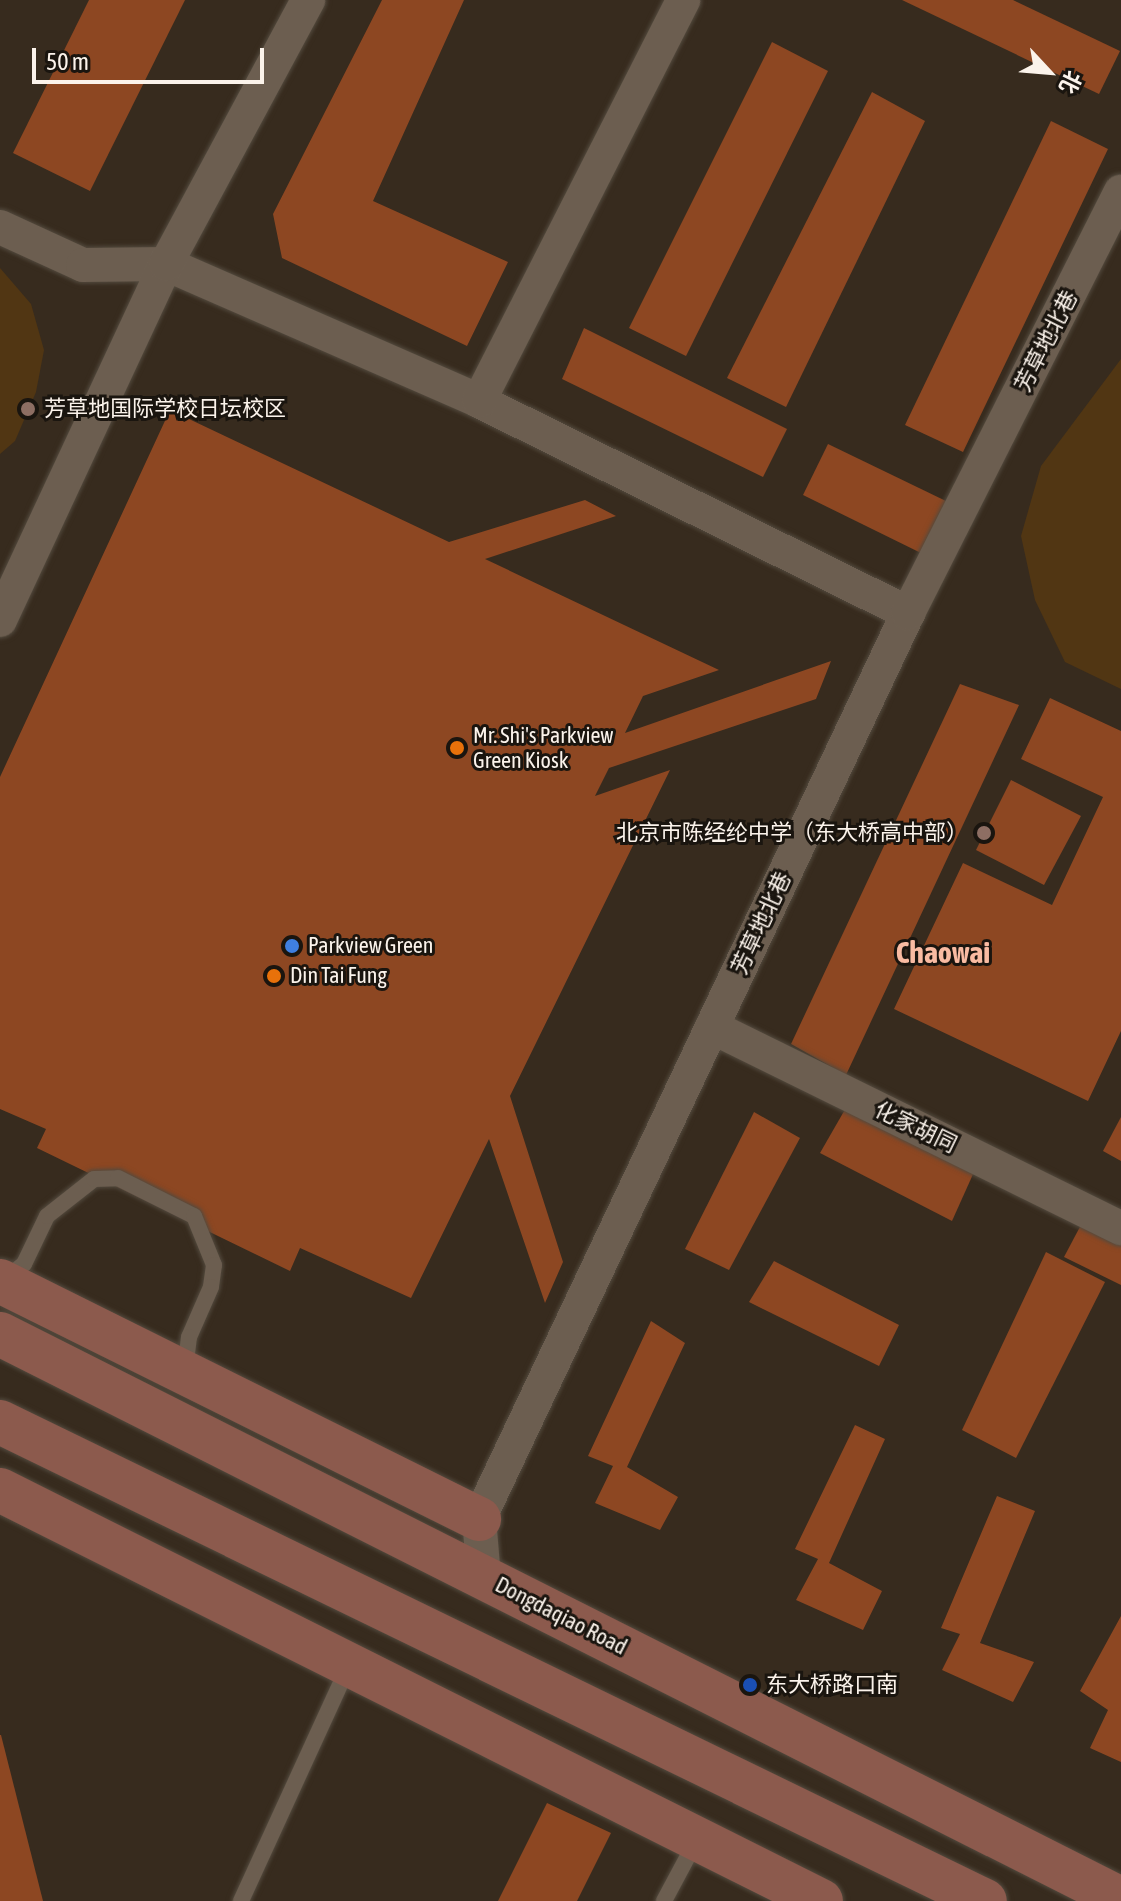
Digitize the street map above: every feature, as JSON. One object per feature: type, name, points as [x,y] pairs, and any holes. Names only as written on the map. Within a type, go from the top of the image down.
[{"type":"main road","points":[[1,1282],[479,1519]]},
{"type":"main road","name":"Dongdaqiao Road","points":[[0,1334],[1121,1899]]},
{"type":"main road","points":[[0,1422],[985,1901]]},
{"type":"main road","points":[[0,1490],[348,1667],[821,1901]]},
{"type":"street","points":[[0,620],[166,264],[308,0]]},
{"type":"street","points":[[479,401],[683,0]]},
{"type":"street","name":"芳草地北巷","points":[[479,1519],[908,613],[1121,192]]},
{"type":"street","points":[[0,227],[83,265],[166,264],[479,401],[908,613]]},
{"type":"street","name":"化家胡同","points":[[712,1027],[1121,1228]]},
{"type":"street","points":[[479,1519],[484,1578]]},
{"type":"lane","points":[[1,1282],[24,1264],[47,1216],[94,1179],[118,1178],[181,1209],[194,1216],[214,1265],[211,1287],[189,1337],[185,1373]]},
{"type":"lane","points":[[241,1901],[348,1667]]},
{"type":"lane","points":[[664,1901],[696,1839]]},
{"type":"shaded area","points":[[0,268],[31,304],[44,350],[36,392],[15,441],[0,454]]},
{"type":"shaded area","points":[[1121,359],[1121,689],[1065,662],[1035,600],[1021,536],[1041,466]]},
{"type":"building","points":[[89,0],[185,0],[90,191],[13,153]]},
{"type":"building","points":[[382,0],[464,0],[373,201],[508,262],[467,346],[282,258],[273,214]]},
{"type":"building","points":[[902,0],[1013,0],[1120,51],[1099,94]]},
{"type":"building","points":[[772,42],[828,71],[686,356],[629,328]]},
{"type":"building","points":[[872,92],[925,121],[786,407],[727,378]]},
{"type":"building","points":[[1051,121],[1108,149],[963,452],[905,425]]},
{"type":"building","points":[[584,328],[787,429],[763,477],[562,379]]},
{"type":"building","name":"Parkview Green","points":[[170,410],[449,542],[585,500],[616,516],[485,559],[719,670],[643,696],[625,733],[831,661],[816,699],[609,768],[595,796],[670,770],[510,1096],[563,1262],[545,1303],[489,1139],[411,1298],[300,1248],[290,1271],[37,1148],[46,1129],[0,1109],[0,777]]},
{"type":"building","points":[[828,444],[948,502],[923,554],[803,495]]},
{"type":"building","points":[[960,684],[1019,705],[846,1075],[791,1044]]},
{"type":"building","points":[[1050,698],[1121,731],[1121,1031],[1088,1101],[894,1009],[963,863],[1052,905],[1103,797],[1021,759]]},
{"type":"building","points":[[1011,780],[1081,816],[1044,885],[976,850]]},
{"type":"building","points":[[847,1106],[974,1172],[952,1221],[820,1153]]},
{"type":"building","points":[[754,1112],[800,1138],[729,1270],[685,1249]]},
{"type":"building","points":[[1121,1117],[1121,1161],[1103,1151]]},
{"type":"building","points":[[1082,1223],[1121,1242],[1121,1285],[1064,1257]]},
{"type":"building","points":[[1046,1252],[1105,1282],[1016,1458],[962,1430]]},
{"type":"building","points":[[774,1261],[899,1325],[879,1366],[749,1302]]},
{"type":"building","points":[[651,1321],[685,1343],[627,1467],[678,1497],[660,1530],[595,1503],[613,1466],[588,1456]]},
{"type":"building","points":[[855,1425],[885,1439],[829,1563],[882,1591],[863,1630],[796,1600],[818,1559],[795,1549]]},
{"type":"building","points":[[997,1496],[1035,1511],[980,1643],[1034,1662],[1013,1702],[942,1670],[960,1634],[941,1628]]},
{"type":"building","points":[[1121,1616],[1121,1762],[1090,1748],[1108,1710],[1080,1691]]},
{"type":"building","points":[[1,1735],[43,1901],[0,1901]]},
{"type":"building","points":[[547,1803],[611,1833],[577,1901],[498,1901]]},
{"type":"place","name":"芳草地国际学校日坛校区","points":[[28,409]]},
{"type":"place","name":"Mr. Shi's Parkview Green Kiosk","points":[[457,748]]},
{"type":"place","name":"北京市陈经纶中学（东大桥高中部）","points":[[984,833]]},
{"type":"place","name":"Parkview Green","points":[[292,946]]},
{"type":"place","name":"Din Tai Fung","points":[[274,976]]},
{"type":"place","name":"东大桥路口南","points":[[750,1685]]},
{"type":"district","name":"Chaowai","points":[[943,952]]}]
